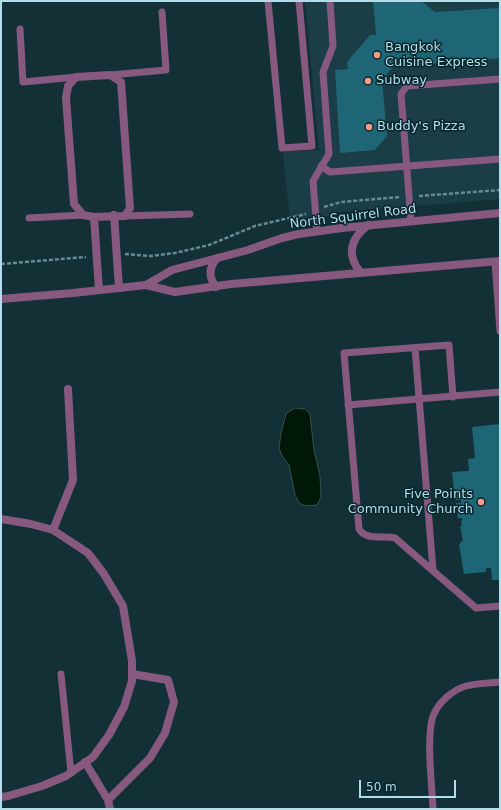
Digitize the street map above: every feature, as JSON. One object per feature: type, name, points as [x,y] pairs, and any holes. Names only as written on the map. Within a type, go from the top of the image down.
[{"type":"street","points":[[110,75],[121,82],[130,208],[125,216],[114,215],[94,217],[83,215],[74,204],[66,98],[68,86],[76,77],[110,75]]},
{"type":"street","name":"North Squirrel Road","points":[[146,285],[172,270],[248,250],[282,238],[317,231],[368,225],[500,213]]},
{"type":"street","points":[[114,215],[119,288]]},
{"type":"street","points":[[94,217],[99,290]]},
{"type":"street","points":[[361,273],[353,260],[352,246],[361,230],[368,225]]},
{"type":"street","points":[[216,287],[211,278],[210,272],[217,258]]},
{"type":"street","name":"North Squirrel Road","points":[[1,299],[146,285],[175,292],[308,277],[497,262]]},
{"type":"street","points":[[53,530],[73,480],[68,389]]},
{"type":"street","points":[[1,519],[31,524],[53,530],[88,554],[104,574],[123,606],[132,661],[132,681],[124,707],[109,735],[93,756],[66,776],[42,786],[1,797]]},
{"type":"street","points":[[108,800],[150,758],[165,733],[174,702],[168,680],[132,674]]},
{"type":"street","points":[[85,762],[108,800],[110,809]]},
{"type":"lane","points":[[268,1],[282,148],[312,146],[298,1]]},
{"type":"lane","points":[[317,231],[313,181],[328,154],[323,72],[333,46],[330,1]]},
{"type":"lane","points":[[110,75],[166,70],[162,12]]},
{"type":"lane","points":[[20,29],[23,82],[76,77]]},
{"type":"lane","points":[[411,221],[401,94],[407,86],[500,79]]},
{"type":"lane","points":[[321,166],[330,172],[500,159]]},
{"type":"lane","points":[[125,216],[190,214]]},
{"type":"lane","points":[[29,218],[83,215]]},
{"type":"lane","points":[[497,262],[500,331]]},
{"type":"lane","points":[[453,397],[449,345],[344,353],[359,529],[361,533],[366,536],[386,536],[395,538],[476,608],[500,606]]},
{"type":"lane","points":[[415,348],[433,570]]},
{"type":"lane","points":[[348,405],[500,392]]},
{"type":"lane","points":[[61,674],[71,773]]},
{"type":"lane","points":[[433,809],[430,742],[433,716],[439,706],[456,690],[466,686],[500,682]]},
{"type":"path","points":[[417,196],[500,190]]},
{"type":"path","points":[[323,207],[341,202],[402,197]]},
{"type":"path","points":[[123,254],[151,256],[175,253],[208,245],[255,226],[308,213]]},
{"type":"path","points":[[1,264],[91,256]]},
{"type":"shaded area","points":[[305,1],[500,1],[500,199],[339,212],[291,230],[283,152],[319,150]]},
{"type":"shaded area","points":[[295,408],[305,409],[310,414],[314,450],[320,476],[321,497],[317,505],[306,506],[299,503],[295,495],[289,465],[282,456],[279,448],[286,414]]},
{"type":"building","points":[[373,1],[421,1],[435,12],[500,8],[500,58],[393,67],[382,80],[387,136],[375,150],[340,153],[335,70],[348,69],[347,62],[370,35],[376,35]]},
{"type":"building","name":"Five Points Community Church","points":[[500,424],[500,580],[492,580],[491,568],[486,568],[486,572],[464,574],[459,544],[463,541],[460,526],[462,526],[462,518],[458,518],[456,503],[461,503],[461,500],[455,500],[452,472],[469,471],[468,459],[475,458],[472,427]]},
{"type":"place","name":"Bangkok Cuisine Express","points":[[377,55]]},
{"type":"place","name":"Subway","points":[[368,81]]},
{"type":"place","name":"Buddy's Pizza","points":[[369,127]]},
{"type":"place","name":"Five Points Community Church","points":[[481,502]]}]
